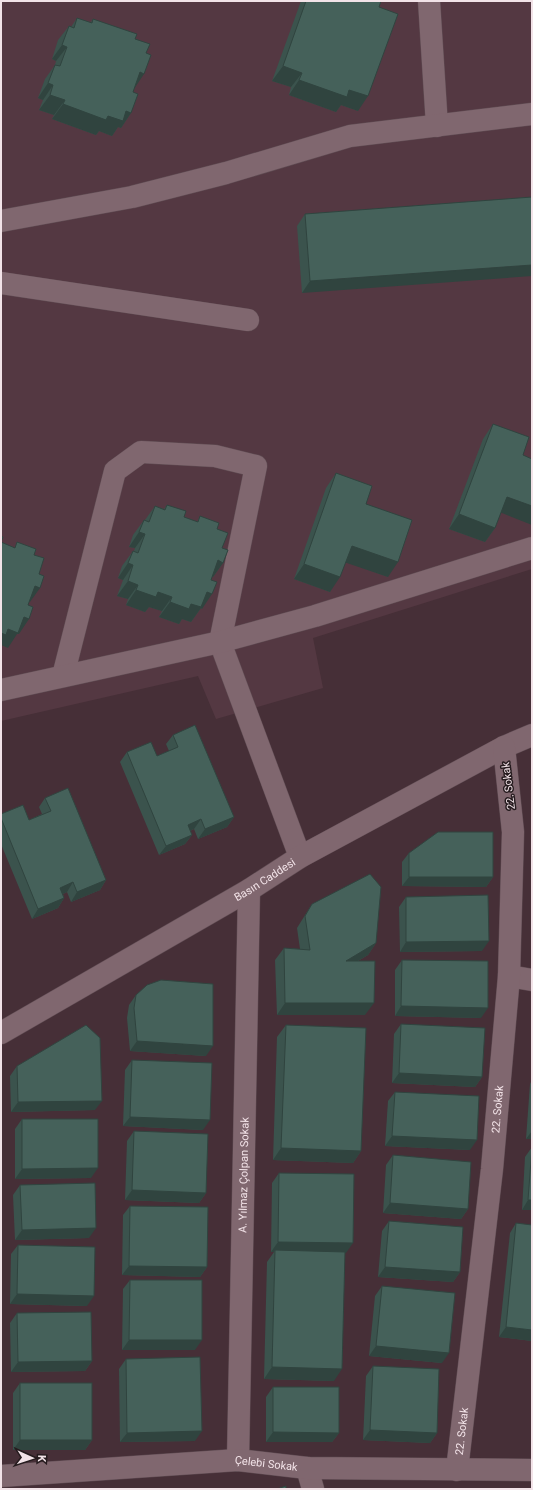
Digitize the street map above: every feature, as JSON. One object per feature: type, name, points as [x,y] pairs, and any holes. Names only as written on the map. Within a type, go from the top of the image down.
[{"type":"street","points":[[429,1],[437,126]]},
{"type":"street","points":[[1,221],[139,195],[226,173],[350,136],[532,114]]},
{"type":"street","points":[[1,282],[248,320]]},
{"type":"street","points":[[63,676],[115,471],[141,452],[215,456],[256,466],[220,642],[300,858]]},
{"type":"street","points":[[1,690],[220,642],[315,616],[532,548]]},
{"type":"street","name":"Basın Caddesi","points":[[1,1033],[248,890],[300,858],[504,747],[532,735]]},
{"type":"street","name":"22. Sokak","points":[[457,1470],[492,1169],[509,976],[513,832],[504,747]]},
{"type":"street","name":"A. Yılmaz Çolpan Sokak","points":[[238,1460],[248,890]]},
{"type":"street","points":[[509,976],[532,980]]},
{"type":"street","name":"Çelebi Sokak","points":[[1,1476],[238,1460],[307,1468],[532,1470]]},
{"type":"street","points":[[307,1468],[313,1489]]},
{"type":"shaded area","points":[[1,1],[532,1],[532,569],[313,638],[323,688],[216,719],[198,676],[1,721]]},
{"type":"building","points":[[306,1],[381,1],[379,7],[398,14],[368,96],[349,90],[347,97],[299,80],[302,73],[283,66]]},
{"type":"building","points":[[77,18],[92,23],[93,19],[137,34],[135,39],[150,44],[146,53],[151,55],[144,74],[140,72],[133,92],[138,94],[131,113],[126,111],[123,121],[108,116],[106,120],[63,104],[65,100],[50,95],[53,85],[48,83],[55,65],[60,66],[67,47],[62,45],[69,26],[74,28]]},
{"type":"building","points":[[532,197],[532,265],[310,281],[305,214]]},
{"type":"building","points":[[493,424],[529,437],[523,455],[532,459],[532,506],[507,497],[495,528],[459,514]]},
{"type":"building","points":[[336,473],[372,486],[366,504],[412,520],[398,562],[352,546],[340,577],[304,564]]},
{"type":"building","points":[[167,505],[186,511],[184,517],[198,522],[200,516],[219,523],[217,529],[228,533],[222,548],[228,550],[223,563],[218,560],[211,580],[217,582],[212,594],[207,592],[201,607],[191,604],[189,609],[170,602],[172,597],[158,592],[156,597],[136,590],[138,585],[128,581],[133,565],[128,563],[133,551],[138,553],[145,534],[139,532],[144,520],[149,522],[155,506],[165,510]]},
{"type":"building","points":[[1,542],[15,548],[17,542],[36,549],[34,555],[44,558],[39,574],[44,576],[40,588],[35,586],[28,605],[33,607],[29,619],[24,617],[18,633],[8,629],[6,635],[1,633]]},
{"type":"building","points":[[195,725],[234,817],[205,829],[201,819],[188,825],[192,835],[166,846],[127,752],[151,742],[157,756],[178,747],[173,735]]},
{"type":"building","points":[[68,788],[106,880],[77,892],[73,882],[60,888],[64,898],[38,909],[1,818],[1,814],[23,805],[29,820],[51,811],[45,798]]},
{"type":"building","points":[[438,832],[493,832],[493,877],[409,877],[409,853]]},
{"type":"building","points":[[370,874],[381,887],[376,943],[346,961],[375,961],[374,1003],[285,1003],[284,948],[310,950],[305,916],[312,904]]},
{"type":"building","points":[[488,895],[489,941],[406,942],[406,897]]},
{"type":"building","points":[[402,960],[488,961],[488,1008],[401,1006]]},
{"type":"building","points":[[161,980],[213,984],[213,1046],[137,1041],[134,1008],[136,995],[147,985]]},
{"type":"building","points":[[401,1024],[485,1028],[482,1077],[399,1073]]},
{"type":"building","points":[[86,1025],[100,1038],[102,1101],[18,1102],[17,1066]]},
{"type":"building","points":[[286,1025],[366,1028],[361,1151],[281,1148]]},
{"type":"building","points":[[132,1060],[212,1063],[210,1120],[130,1117]]},
{"type":"building","points":[[395,1092],[479,1096],[477,1140],[392,1136]]},
{"type":"building","points":[[22,1119],[98,1119],[98,1168],[22,1169]]},
{"type":"building","points":[[134,1131],[208,1134],[206,1193],[132,1190]]},
{"type":"building","points":[[532,1147],[532,1200],[528,1200]]},
{"type":"building","points":[[393,1155],[471,1162],[468,1209],[390,1203]]},
{"type":"building","points":[[279,1173],[354,1174],[353,1243],[278,1242]]},
{"type":"building","points":[[95,1183],[96,1228],[22,1230],[20,1185]]},
{"type":"building","points":[[130,1206],[208,1207],[207,1267],[129,1266]]},
{"type":"building","points":[[389,1221],[463,1227],[460,1272],[385,1267]]},
{"type":"building","points":[[516,1223],[532,1225],[532,1330],[506,1327]]},
{"type":"building","points":[[18,1245],[95,1247],[94,1296],[17,1294]]},
{"type":"building","points":[[275,1250],[345,1252],[342,1369],[272,1367]]},
{"type":"building","points":[[130,1280],[202,1280],[202,1340],[129,1340]]},
{"type":"building","points":[[382,1286],[455,1293],[449,1353],[376,1346]]},
{"type":"building","points":[[91,1312],[92,1361],[18,1362],[17,1313]]},
{"type":"building","points":[[200,1357],[202,1431],[127,1433],[126,1359]]},
{"type":"building","points":[[373,1366],[439,1369],[437,1433],[370,1430]]},
{"type":"building","points":[[20,1383],[92,1383],[92,1440],[20,1440]]},
{"type":"building","points":[[273,1387],[339,1387],[339,1433],[273,1432]]},
{"type":"building","points":[[286,1486],[286,1489],[277,1489]]}]
